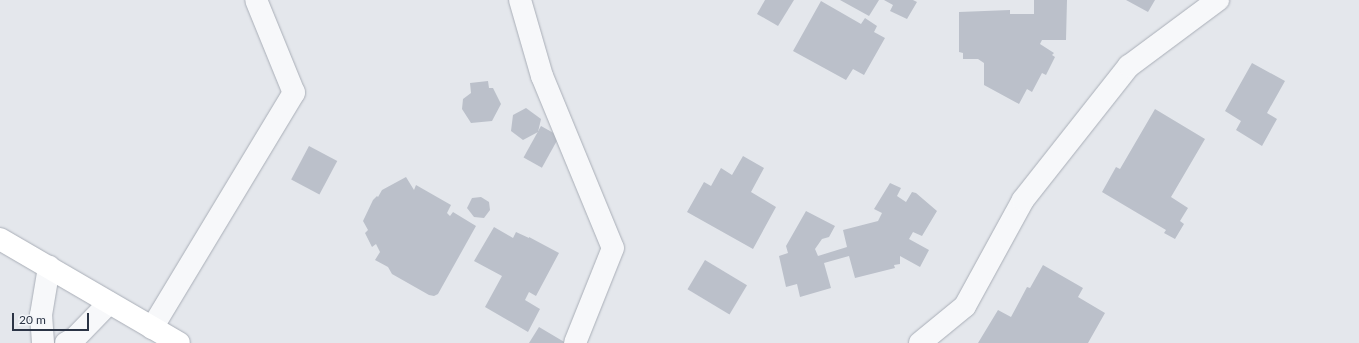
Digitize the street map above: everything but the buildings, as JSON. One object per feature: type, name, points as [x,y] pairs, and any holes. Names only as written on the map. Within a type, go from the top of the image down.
[{"type":"main road","points":[[0,239],[179,343]]},
{"type":"street","points":[[152,328],[294,93],[256,0]]},
{"type":"street","points":[[520,0],[542,76],[613,248],[575,343]]},
{"type":"street","points":[[920,343],[965,306],[1023,200],[1130,66],[1218,0]]},
{"type":"street","points":[[43,343],[41,315],[49,267]]},
{"type":"street","points":[[66,343],[75,338],[109,303]]}]
